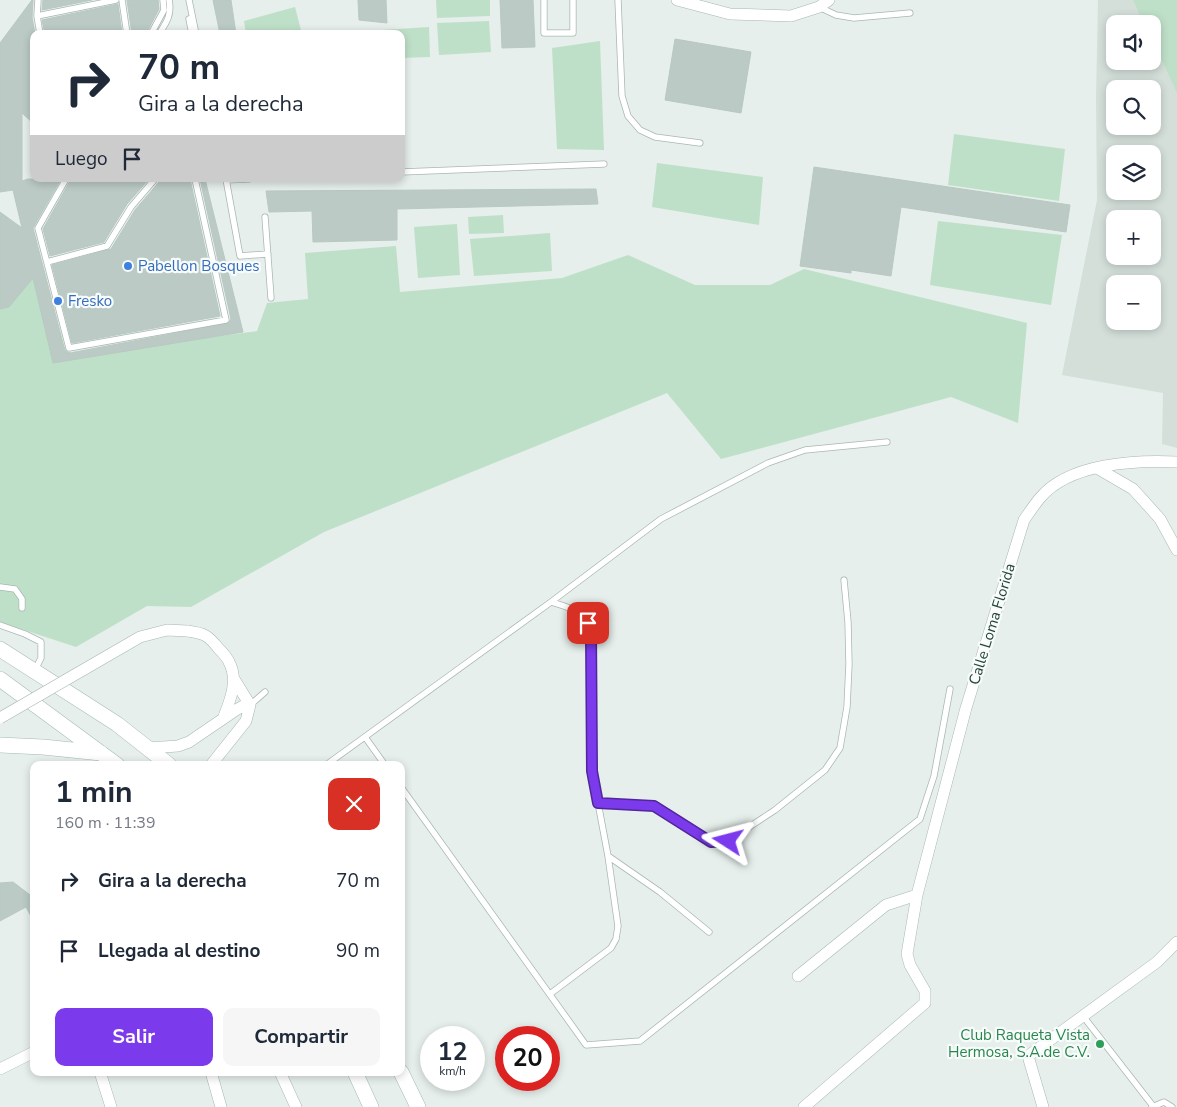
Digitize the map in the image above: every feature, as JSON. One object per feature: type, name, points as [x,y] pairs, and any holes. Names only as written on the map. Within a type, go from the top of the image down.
[{"type":"main road","points":[[0,649],[117,724],[164,761]]},
{"type":"main road","points":[[0,679],[112,761]]},
{"type":"main road","points":[[0,745],[43,747],[102,754]]},
{"type":"main road","points":[[357,1076],[372,1107]]},
{"type":"main road","points":[[403,1076],[418,1107]]},
{"type":"street","points":[[678,0],[730,14],[791,16],[819,7],[829,0]]},
{"type":"street","name":"Calle Loma Florida","points":[[804,1107],[925,1003],[925,991],[910,965],[907,954],[917,895],[966,708],[1024,520],[1041,497],[1063,480],[1080,473],[1113,464],[1147,461],[1177,462]]},
{"type":"street","points":[[1097,468],[1133,489],[1160,520],[1177,550]]},
{"type":"street","points":[[0,718],[140,637],[167,630],[203,633],[209,637],[230,662],[234,679],[250,705],[246,721],[214,761]]},
{"type":"street","points":[[223,719],[231,701],[234,679]]},
{"type":"street","points":[[148,748],[178,746],[189,742],[243,706],[250,705]]},
{"type":"street","points":[[798,976],[886,906],[917,895]]},
{"type":"street","points":[[1043,1107],[1028,1056],[1157,962],[1177,942]]},
{"type":"street","points":[[0,1069],[30,1054]]},
{"type":"street","points":[[101,1076],[111,1107]]},
{"type":"street","points":[[212,1076],[220,1107]]},
{"type":"street","points":[[282,1076],[296,1107]]},
{"type":"lane","points":[[38,0],[37,16],[39,30]]},
{"type":"lane","points":[[37,16],[116,0]]},
{"type":"lane","points":[[122,0],[126,30]]},
{"type":"lane","points":[[152,30],[164,10],[163,0]]},
{"type":"lane","points":[[162,30],[169,18],[169,0]]},
{"type":"lane","points":[[186,0],[191,30]]},
{"type":"lane","points":[[189,0],[195,30]]},
{"type":"lane","points":[[544,0],[544,33],[573,33],[573,0]]},
{"type":"lane","points":[[618,0],[622,96],[628,116],[640,130],[656,137],[700,143]]},
{"type":"lane","points":[[819,7],[836,16],[854,18],[910,13]]},
{"type":"lane","points":[[405,172],[604,164]]},
{"type":"lane","points":[[64,182],[38,228],[69,348],[226,320],[196,182]]},
{"type":"lane","points":[[47,262],[108,246],[131,207],[152,182]]},
{"type":"lane","points":[[227,182],[240,256],[268,254]]},
{"type":"lane","points":[[265,217],[271,298]]},
{"type":"lane","points":[[332,761],[551,602],[661,519],[768,463],[805,450],[887,442]]},
{"type":"lane","points":[[598,803],[654,806],[711,842],[728,841],[776,810],[825,770],[840,748],[847,706],[850,664],[844,580]]},
{"type":"lane","points":[[0,587],[15,589],[22,599],[22,608]]},
{"type":"lane","points":[[550,994],[611,948],[616,939],[618,926],[608,856],[592,771],[591,632],[584,616],[574,610],[551,602]]},
{"type":"lane","points":[[0,625],[41,642],[41,658],[34,672]]},
{"type":"lane","points":[[405,794],[586,1045],[640,1041],[920,819],[934,776],[950,689]]},
{"type":"lane","points":[[250,705],[265,692]]},
{"type":"lane","points":[[365,737],[382,761]]},
{"type":"lane","points":[[608,856],[660,892],[709,932]]},
{"type":"lane","points":[[1083,1016],[1153,1107],[1164,1102],[1172,1107]]},
{"type":"shaded area","points":[[1098,0],[1177,0],[1177,448],[1162,444],[1163,393],[1062,375],[1097,200],[1096,98]]},
{"type":"green space","points":[[436,0],[490,0],[490,16],[437,18]]},
{"type":"green space","points":[[1133,0],[1177,0],[1177,93],[1161,58],[1161,15],[1140,15]]},
{"type":"green space","points":[[295,7],[301,30],[245,30],[244,21]]},
{"type":"green space","points":[[489,21],[491,52],[439,55],[437,23]]},
{"type":"green space","points":[[429,27],[430,57],[405,58],[405,30],[382,30]]},
{"type":"green space","points":[[600,41],[604,150],[557,149],[552,48]]},
{"type":"green space","points":[[954,134],[1065,149],[1059,201],[948,185]]},
{"type":"green space","points":[[657,163],[763,177],[759,225],[652,207]]},
{"type":"green space","points":[[503,215],[504,233],[469,234],[468,217]]},
{"type":"green space","points":[[938,221],[1062,235],[1051,305],[930,285]]},
{"type":"green space","points":[[457,224],[460,275],[418,278],[414,227]]},
{"type":"green space","points":[[550,233],[552,271],[474,276],[470,239]]},
{"type":"green space","points":[[25,242],[68,356],[257,331],[267,303],[308,299],[305,253],[396,246],[400,292],[562,278],[628,255],[695,285],[770,285],[804,269],[1027,323],[1018,423],[951,397],[721,459],[667,393],[324,532],[191,607],[147,606],[76,647],[0,622],[0,247]]},
{"type":"building","points":[[33,0],[32,17],[34,30],[30,30],[30,120],[22,113],[22,181],[30,179],[30,182],[59,182],[33,228],[65,351],[70,353],[229,323],[231,319],[201,182],[206,182],[243,332],[53,363],[33,278],[9,307],[0,309],[0,212],[22,228],[13,190],[0,192],[0,43]]},
{"type":"building","points":[[43,0],[92,0],[42,10]]},
{"type":"building","points":[[127,0],[158,0],[159,9],[148,30],[131,30]]},
{"type":"building","points":[[213,0],[231,0],[235,30],[219,30]]},
{"type":"building","points":[[358,0],[386,0],[387,23],[359,20]]},
{"type":"building","points":[[500,0],[533,0],[535,47],[502,48]]},
{"type":"building","points":[[118,4],[121,30],[44,30],[42,20]]},
{"type":"building","points":[[675,39],[751,52],[741,113],[665,100]]},
{"type":"building","points":[[814,167],[1070,205],[1066,232],[901,207],[891,276],[851,270],[851,273],[800,266]]},
{"type":"building","points":[[69,182],[146,182],[127,204],[104,242],[50,256],[43,229]]},
{"type":"building","points":[[159,182],[191,182],[220,316],[72,343],[52,265],[111,249],[135,210]]},
{"type":"building","points":[[596,189],[598,204],[397,209],[397,240],[313,242],[312,211],[269,212],[266,191]]},
{"type":"building","points":[[13,882],[30,895],[30,914],[26,907],[0,921],[0,883]]},
{"type":"place","name":"Pabellon Bosques","points":[[128,266]]},
{"type":"place","name":"Fresko","points":[[58,301]]},
{"type":"place","name":"Club Raqueta Vista Hermosa, S.A.de C.V.","points":[[1100,1044]]},
{"type":"route","points":[[588,623],[591,632],[592,771],[598,803],[654,806],[711,842],[728,841]]}]
